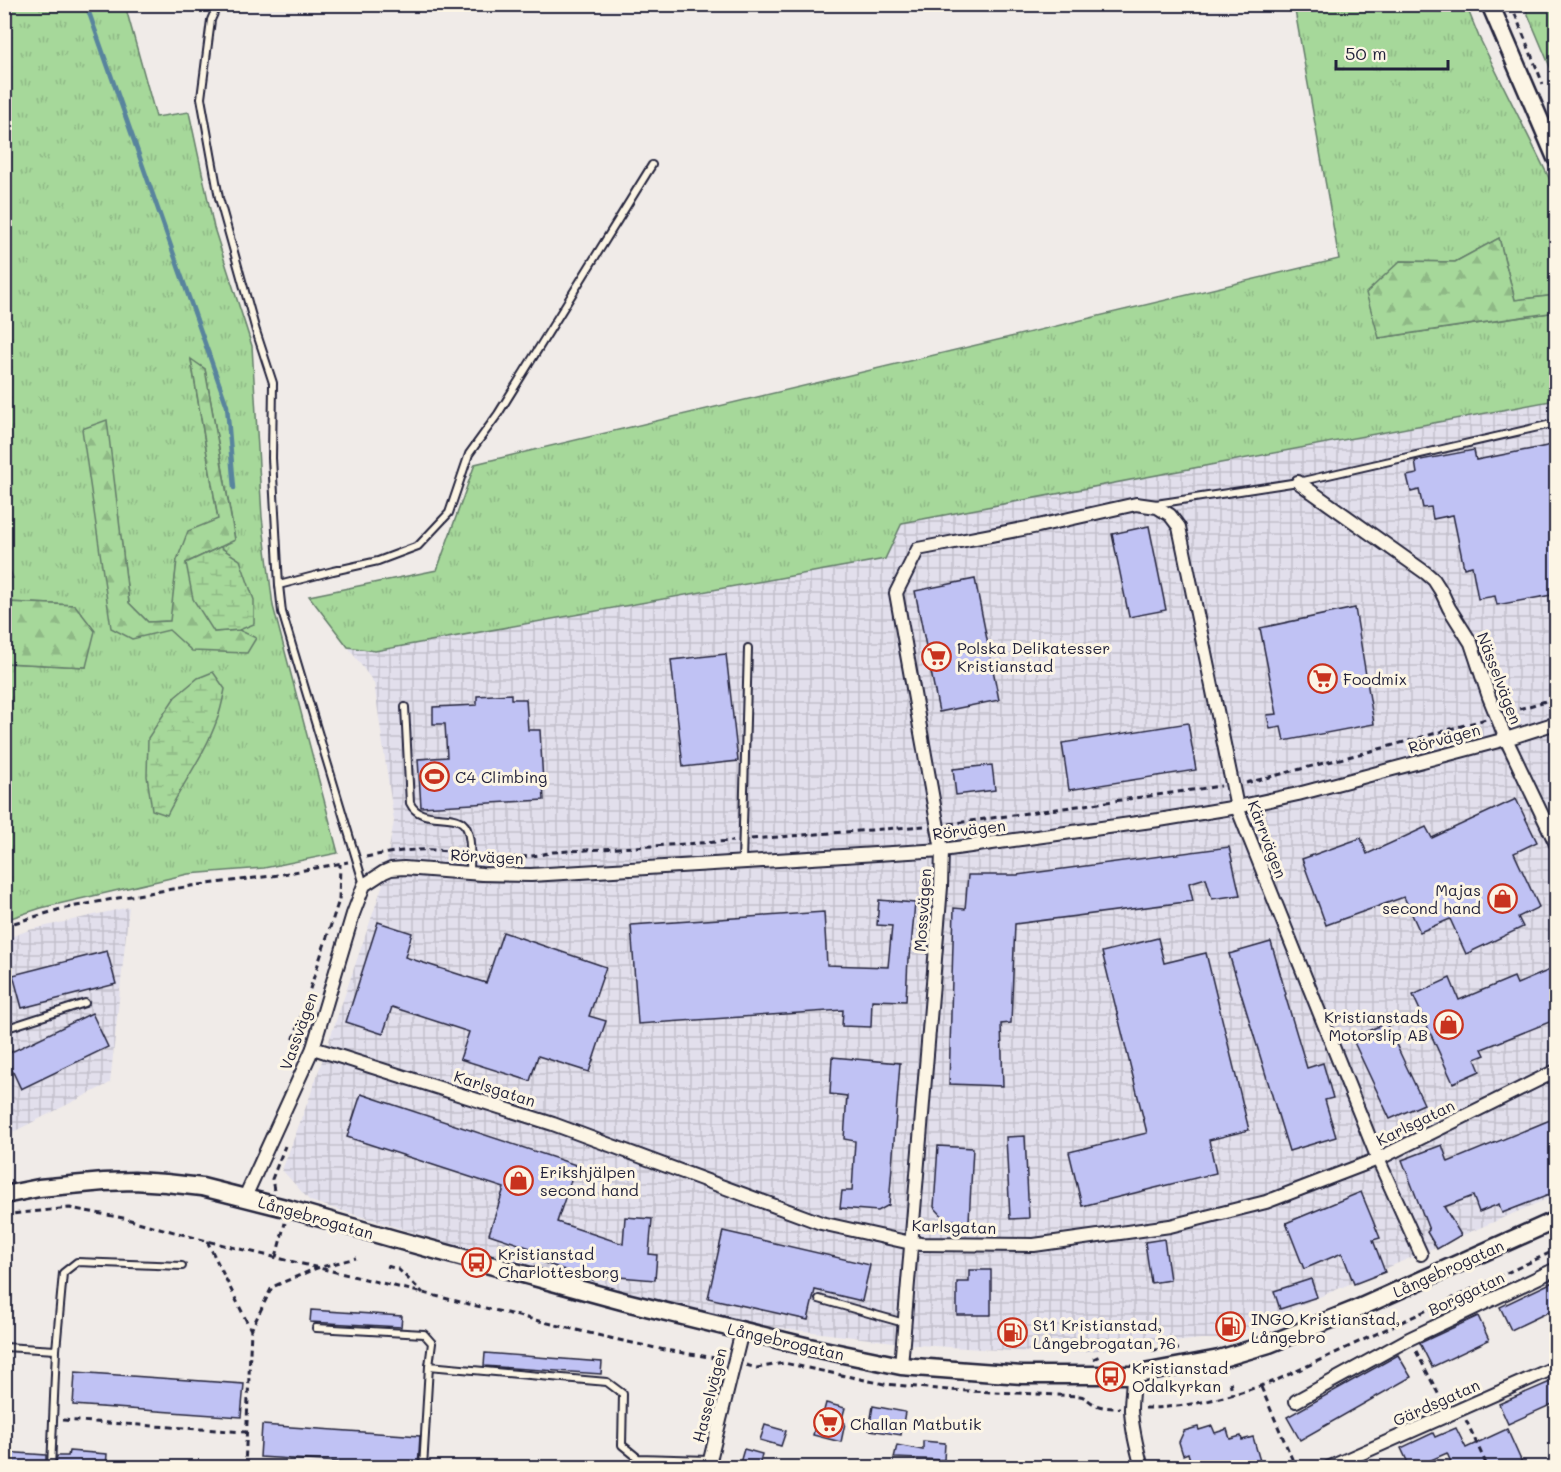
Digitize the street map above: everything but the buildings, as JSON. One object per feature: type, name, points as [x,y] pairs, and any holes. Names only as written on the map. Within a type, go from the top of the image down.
[{"type":"main road","points":[[1490,4],[1557,158]]},
{"type":"main road","name":"Långebrogatan","points":[[4,1195],[76,1184],[134,1181],[202,1187],[614,1299],[809,1347],[901,1366],[1023,1375],[1133,1375],[1219,1359],[1269,1344],[1352,1311],[1557,1220]]},
{"type":"street","name":"Nässelvägen","points":[[1298,482],[1426,573],[1442,591],[1449,608],[1471,642],[1496,716],[1557,844]]},
{"type":"street","name":"Mossvägen","points":[[901,1366],[941,887],[942,850],[896,593],[918,549],[1136,504],[1146,505]]},
{"type":"street","name":"Kärrvägen","points":[[1146,505],[1157,507],[1170,515],[1179,527],[1237,807],[1378,1159],[1421,1254]]},
{"type":"street","name":"Rörvägen","points":[[364,885],[391,869],[404,868],[531,875],[942,850],[1237,807],[1298,794],[1506,739],[1557,723]]},
{"type":"street","name":"Vassvägen","points":[[245,1197],[313,1048],[353,914],[364,885]]},
{"type":"street","name":"Karlsgatan","points":[[313,1048],[553,1124],[821,1223],[911,1243],[1034,1245],[1170,1227],[1266,1202],[1378,1159],[1557,1071]]},
{"type":"street","name":"Borggatan","points":[[1296,1401],[1409,1339],[1557,1269]]},
{"type":"street","name":"Hasselvägen","points":[[710,1464],[742,1330]]},
{"type":"street","name":"Gärdsgatan","points":[[1328,1467],[1557,1367]]},
{"type":"street","points":[[1133,1375],[1131,1408],[1142,1467]]},
{"type":"lane","points":[[218,4],[211,20],[201,98],[219,198],[273,383],[272,458],[282,612],[364,885]]},
{"type":"lane","points":[[279,585],[378,561],[418,546],[449,513],[469,454],[498,414],[652,165]]},
{"type":"lane","points":[[1146,505],[1298,482],[1557,423]]},
{"type":"lane","points":[[742,863],[748,648]]},
{"type":"lane","points":[[405,707],[410,803],[417,813],[461,821],[469,835],[470,873]]},
{"type":"lane","points":[[4,1029],[84,1003]]},
{"type":"lane","points":[[51,1467],[56,1350],[63,1273],[77,1262],[182,1266]]},
{"type":"lane","points":[[819,1299],[904,1323]]},
{"type":"lane","points":[[316,1328],[424,1334],[432,1343],[423,1467]]},
{"type":"lane","points":[[4,1347],[56,1350]]},
{"type":"lane","points":[[429,1366],[607,1382],[623,1394],[622,1445],[638,1458],[710,1464]]},
{"type":"path","points":[[1511,4],[1544,85]]},
{"type":"path","points":[[4,926],[61,909],[191,886],[272,876],[392,851],[444,850],[493,858],[534,857],[553,852],[959,824],[1233,784],[1383,748],[1557,698]]},
{"type":"path","points":[[207,1241],[251,1330]]},
{"type":"path","points":[[245,1467],[251,1330],[272,1287],[317,1268],[357,1257]]},
{"type":"path","points":[[387,1266],[398,1269],[424,1294]]},
{"type":"path","points":[[1409,1339],[1488,1467]]},
{"type":"path","points":[[1093,1359],[1102,1355]]},
{"type":"path","points":[[1230,1382],[1233,1395]]},
{"type":"path","points":[[1260,1386],[1296,1467]]},
{"type":"path","points":[[53,1419],[246,1432]]},
{"type":"shaded area","points":[[1556,400],[1556,1195],[1221,1339],[1200,1339],[1061,1354],[918,1345],[764,1326],[593,1287],[310,1201],[282,1170],[382,887],[394,821],[374,683],[348,647],[375,651],[885,559],[902,523]]},
{"type":"shaded area","points":[[129,907],[110,1083],[5,1134],[5,939],[29,930]]},
{"type":"green space","points":[[5,5],[125,5],[156,117],[189,112],[214,228],[252,346],[262,517],[273,606],[338,853],[264,868],[188,874],[41,908],[5,920],[5,663],[86,667],[75,605],[5,602],[5,578],[13,578],[4,558]],"holes":[[[191,360],[205,369],[235,539],[186,563],[214,632],[239,631],[256,638],[169,629],[132,638],[106,420],[129,603],[148,622],[171,621],[177,560],[218,519]]]},
{"type":"green space","points":[[1294,5],[1466,5],[1479,37],[1556,192],[1556,295],[1515,300],[1499,238],[1455,262],[1400,261],[1379,338],[1556,312],[1556,400],[902,523],[885,559],[375,651],[348,647],[309,596],[437,570],[475,464],[1339,259]]},
{"type":"green space","points":[[1524,5],[1556,5],[1556,81]]},
{"type":"green space","points":[[1499,238],[1515,300],[1556,295],[1556,312],[1379,338],[1366,293],[1400,261],[1455,262]]},
{"type":"green space","points":[[191,359],[205,369],[235,540],[186,563],[214,632],[239,630],[256,638],[247,653],[192,651],[169,630],[132,639],[111,628],[82,429],[107,420],[129,603],[148,622],[170,621],[177,560],[188,531],[218,519]]},
{"type":"green space","points":[[220,547],[240,560],[254,600],[254,624],[239,630],[214,632],[193,599],[186,563]]},
{"type":"green space","points":[[5,602],[75,605],[95,631],[86,667],[5,663]]},
{"type":"green space","points":[[213,672],[225,689],[212,733],[167,815],[152,810],[147,776],[148,738],[175,697],[198,678]]},
{"type":"waterway","points":[[86,4],[227,406],[234,488]]},
{"type":"place","name":"Polska Delikatesser Kristianstad","points":[[936,656]]},
{"type":"place","name":"Foodmix","points":[[1322,678]]},
{"type":"place","name":"C4 Climbing","points":[[434,776]]},
{"type":"place","name":"Majas second hand","points":[[1502,898]]},
{"type":"place","name":"Kristianstads Motorslip AB","points":[[1449,1025]]},
{"type":"place","name":"Erikshjälpen second hand","points":[[519,1180]]},
{"type":"place","name":"Kristianstad Charlottesborg","points":[[477,1262]]},
{"type":"place","name":"INGO Kristianstad, Långebro","points":[[1230,1327]]},
{"type":"place","name":"St1 Kristianstad, Långebrogatan 76","points":[[1012,1333]]},
{"type":"place","name":"Kristianstad Odalkyrkan","points":[[1111,1376]]},
{"type":"place","name":"Challan Matbutik","points":[[829,1423]]}]
